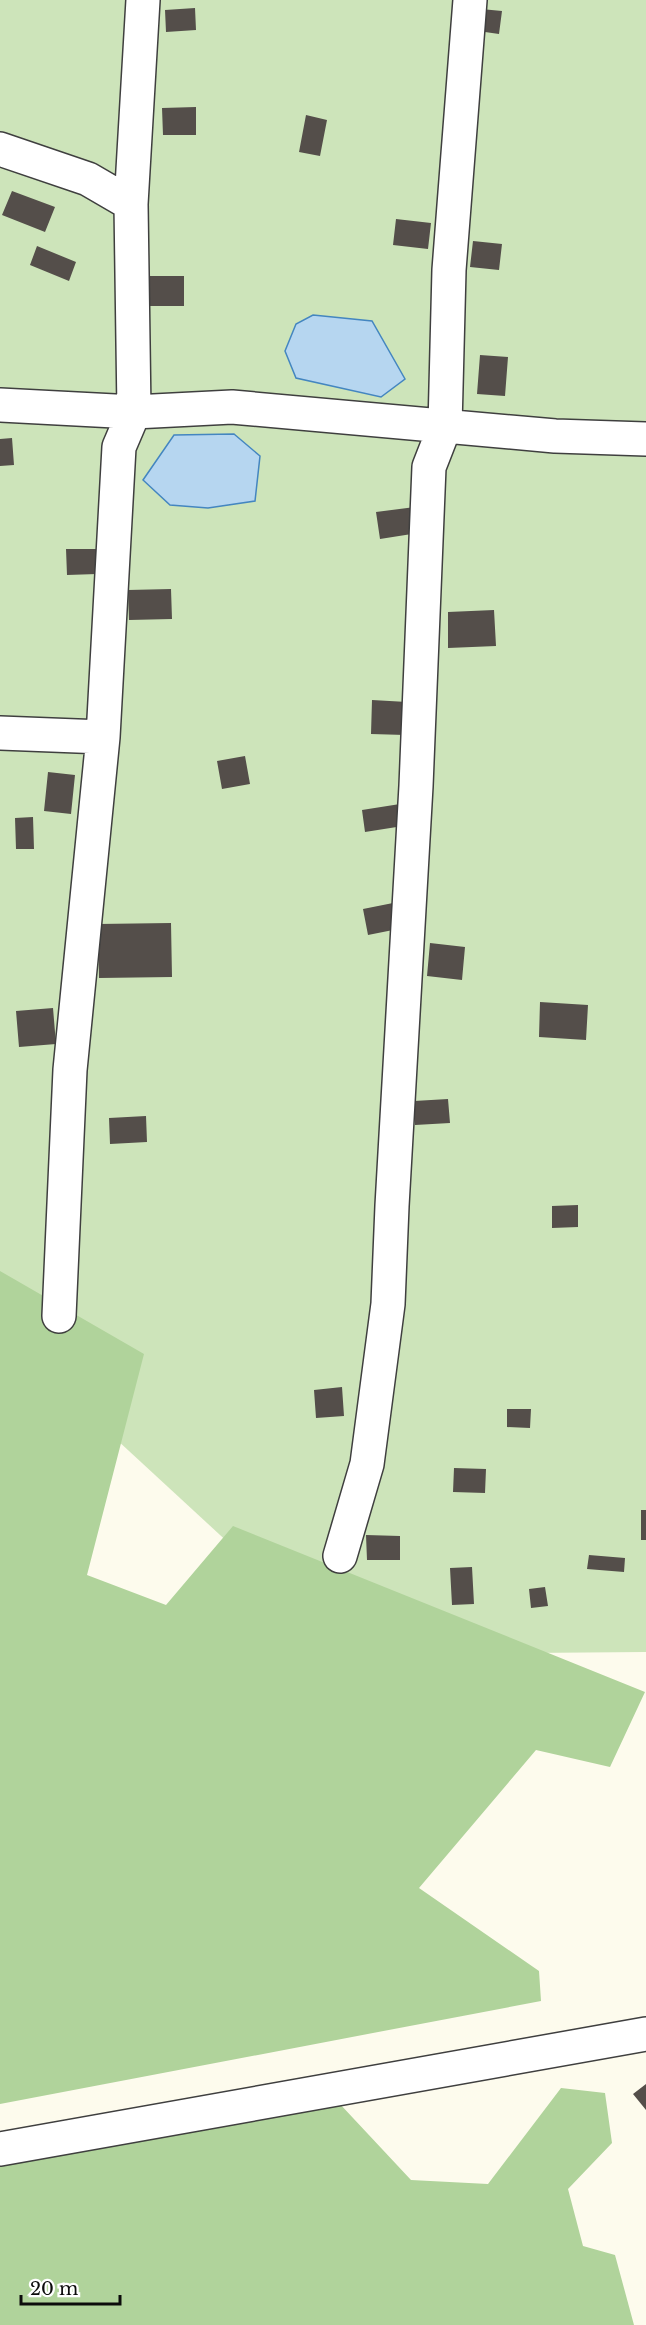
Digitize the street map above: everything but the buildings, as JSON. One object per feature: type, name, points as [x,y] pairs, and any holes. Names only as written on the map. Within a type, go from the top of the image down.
[{"type":"lane","points":[[59,1316],[70,1070],[103,737],[119,447],[134,412],[132,204],[143,0]]},
{"type":"lane","points":[[340,1556],[367,1464],[388,1304],[416,786],[429,467],[445,426],[449,270],[470,0]]},
{"type":"lane","points":[[0,149],[88,179],[132,204]]},
{"type":"lane","points":[[0,405],[134,412],[232,407],[555,436],[646,439]]},
{"type":"lane","points":[[0,733],[103,737]]},
{"type":"lane","points":[[0,2149],[646,2034]]},
{"type":"green space","points":[[0,0],[646,0],[646,1652],[526,1653],[271,1582],[0,1332]]},
{"type":"green space","points":[[0,1271],[144,1354],[87,1575],[166,1605],[233,1526],[645,1692],[610,1767],[536,1750],[419,1888],[539,1971],[541,2001],[0,2104]]},
{"type":"green space","points":[[561,2088],[605,2093],[612,2143],[568,2189],[583,2246],[615,2255],[634,2325],[0,2325],[0,2164],[339,2103],[411,2180],[488,2184]]},
{"type":"water","points":[[313,315],[372,321],[405,379],[381,397],[296,378],[285,351],[296,324]]},
{"type":"water","points":[[234,434],[260,456],[255,501],[208,508],[170,505],[143,480],[174,435]]}]
